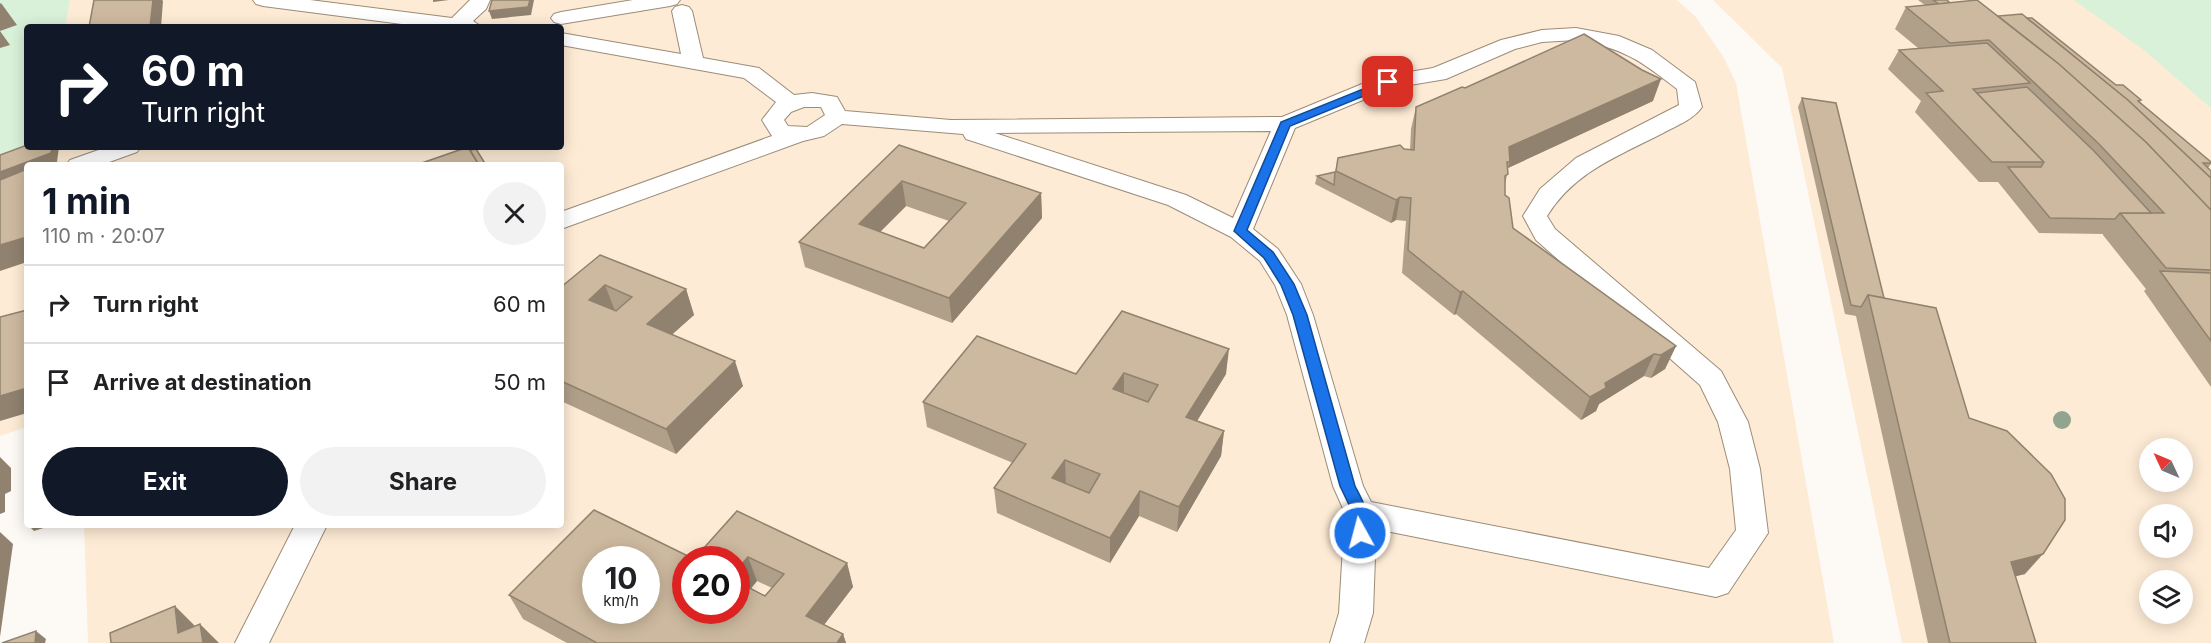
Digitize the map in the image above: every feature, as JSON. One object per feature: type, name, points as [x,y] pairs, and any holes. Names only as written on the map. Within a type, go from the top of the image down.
[{"type":"lane","points":[[262,0],[447,24]]},
{"type":"lane","points":[[463,24],[480,0]]},
{"type":"lane","points":[[560,14],[676,5],[693,62]]},
{"type":"lane","points":[[560,14],[693,62],[751,72],[789,102]]},
{"type":"lane","points":[[564,220],[797,135],[821,131],[837,117],[951,127],[1286,124],[1388,82],[1438,74],[1508,44],[1542,36],[1576,34],[1612,40],[1645,54],[1687,87],[1691,107],[1679,116],[1603,151],[1544,198],[1535,216],[1545,234],[1711,378],[1732,422],[1745,469],[1752,533],[1716,583],[1360,513]]},
{"type":"lane","points":[[797,135],[778,131],[773,120],[778,110],[789,102],[806,98],[829,102],[837,117]]},
{"type":"lane","points":[[1240,231],[1286,124]]},
{"type":"lane","points":[[951,127],[1177,200],[1240,231],[1269,255],[1288,284],[1300,315],[1348,486],[1360,513],[1356,613],[1347,643]]},
{"type":"lane","points":[[86,162],[120,150]]},
{"type":"lane","points":[[252,643],[310,528]]},
{"type":"shaded area","points":[[70,0],[1677,0],[1695,16],[1723,56],[1736,83],[1834,643],[88,643],[84,528],[564,528],[564,162],[57,162],[59,150],[564,150],[564,24],[65,24]]},
{"type":"shaded area","points":[[1713,0],[2211,0],[2211,643],[1902,643],[1782,68]]},
{"type":"shaded area","points":[[24,175],[24,428],[0,436],[0,184]]},
{"type":"green space","points":[[0,0],[70,0],[66,24],[24,24],[24,149],[0,166]]},
{"type":"green space","points":[[2074,0],[2211,0],[2211,108],[2144,50]]},
{"type":"building","points":[[94,0],[153,0],[150,24],[90,24]]},
{"type":"building","points":[[492,0],[530,0],[528,7],[489,11]]},
{"type":"building","points":[[1933,0],[1947,0],[1950,3],[1939,4]]},
{"type":"building","points":[[1977,0],[2059,64],[2146,142],[2211,210],[2211,270],[2166,268],[2120,213],[2164,213],[2099,144],[1989,40],[1950,43],[1906,7]]},
{"type":"building","points":[[2022,14],[2128,100],[2211,178],[2211,210],[2146,142],[2059,64],[1998,16]]},
{"type":"building","points":[[2027,18],[2032,18],[2116,85],[2123,85],[2141,100],[2138,101],[2211,162],[2203,163],[2211,171],[2211,178],[2128,100]]},
{"type":"building","points":[[1584,34],[1642,70],[1661,79],[1509,147],[1510,162],[1507,162],[1505,195],[1509,198],[1513,228],[1676,346],[1661,355],[1654,354],[1605,383],[1606,388],[1590,397],[1463,291],[1460,292],[1408,250],[1411,198],[1400,197],[1396,200],[1336,171],[1338,158],[1400,145],[1404,149],[1414,150],[1416,107],[1462,87],[1465,88]]},
{"type":"building","points":[[1987,43],[2030,83],[1973,89],[2044,162],[1992,162],[1926,93],[1943,91],[1899,50]]},
{"type":"building","points":[[2027,87],[2094,151],[2151,213],[2120,213],[2115,219],[2050,218],[2008,167],[2041,167],[2044,162],[1977,93]]},
{"type":"building","points":[[1802,98],[1836,103],[1884,298],[1868,295],[1861,307],[1851,305]]},
{"type":"building","points":[[899,145],[1041,193],[949,298],[799,242]],"holes":[[[902,181],[966,203],[924,248],[859,224]]]},
{"type":"building","points":[[24,146],[24,150],[52,150],[51,153],[0,172],[0,155]]},
{"type":"building","points":[[459,150],[470,150],[477,162],[425,162]]},
{"type":"building","points":[[470,150],[477,150],[484,162],[477,162]]},
{"type":"building","points":[[24,170],[24,238],[0,245],[0,180]]},
{"type":"building","points":[[1335,172],[1334,185],[1317,176]]},
{"type":"building","points":[[600,255],[686,289],[647,324],[735,361],[666,429],[564,382],[564,285]],"holes":[[[605,285],[632,297],[616,311],[589,300]]]},
{"type":"building","points":[[2160,271],[2211,273],[2211,341]]},
{"type":"building","points":[[1868,295],[1936,308],[1969,418],[2007,431],[2051,474],[2065,499],[2065,520],[2043,554],[2011,562],[2036,643],[1950,643]]},
{"type":"building","points":[[24,311],[24,389],[0,396],[0,317]]},
{"type":"building","points":[[1122,311],[1229,349],[1186,417],[1224,431],[1179,507],[1140,491],[1110,538],[994,488],[1026,444],[923,402],[977,336],[1076,374]],"holes":[[[1124,373],[1158,385],[1148,402],[1113,389]],[[1065,460],[1100,474],[1089,493],[1052,478]]]},
{"type":"building","points":[[594,510],[672,548],[672,624],[750,624],[750,588],[765,596],[784,574],[750,558],[750,546],[706,546],[737,511],[847,563],[806,616],[843,634],[837,643],[597,643],[509,595]]},
{"type":"building","points":[[175,606],[178,633],[200,624],[203,643],[111,643],[110,633]]},
{"type":"building","points":[[36,631],[35,643],[2,643]]},
{"type":"route","points":[[1360,533],[1360,513],[1348,486],[1300,315],[1288,284],[1269,255],[1240,231],[1286,124],[1388,82]]}]
